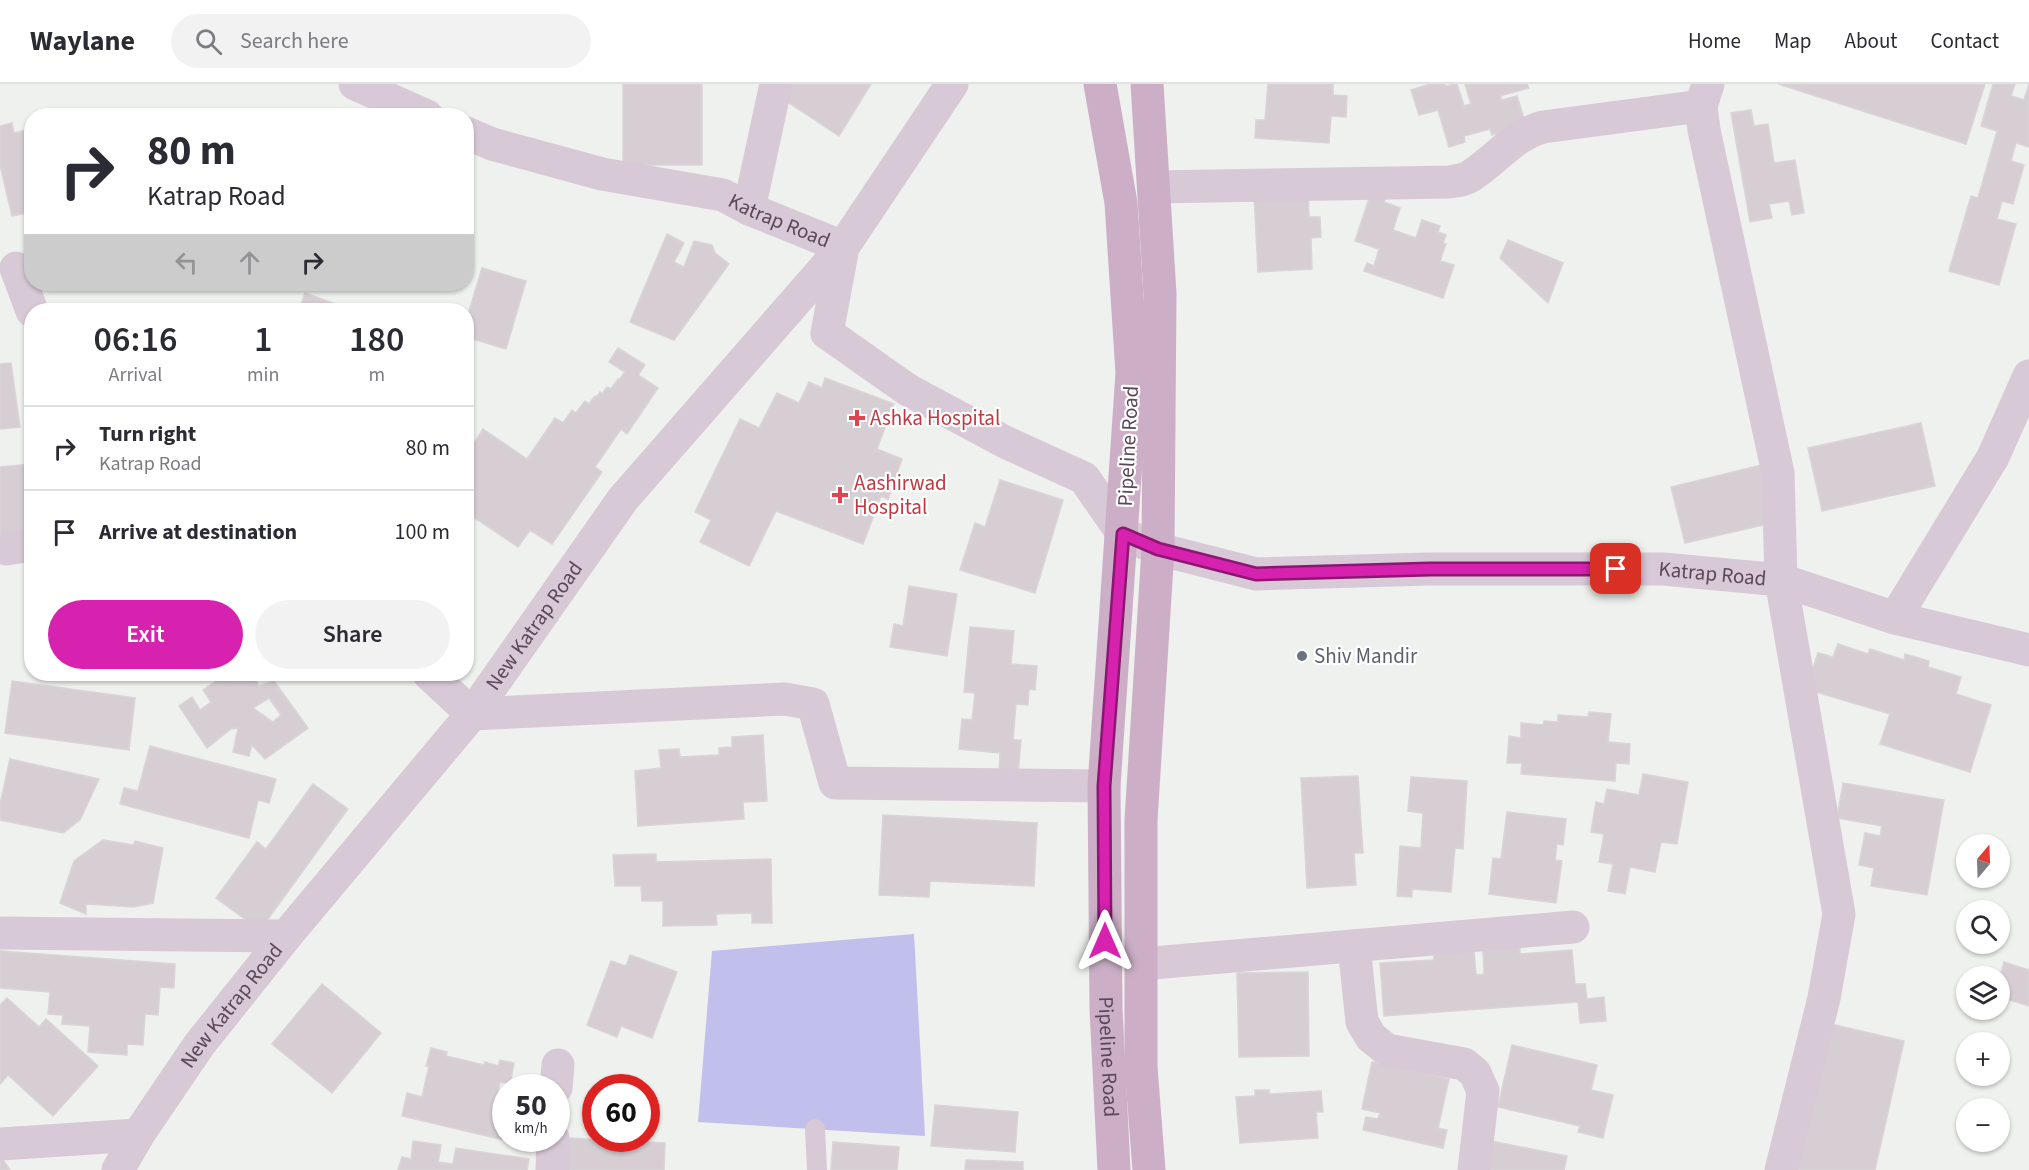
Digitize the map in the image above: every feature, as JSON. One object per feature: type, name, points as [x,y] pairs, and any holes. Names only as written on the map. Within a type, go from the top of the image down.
[{"type":"main road","name":"Pipeline Road","points":[[1100,84],[1120,203],[1132,373],[1123,534],[1104,786],[1106,1009],[1114,1170]]},
{"type":"main road","name":"Pipeline Road","points":[[1147,84],[1160,294],[1158,549],[1141,820],[1141,1066],[1149,1170]]},
{"type":"street","points":[[355,84],[409,108]]},
{"type":"street","points":[[749,209],[776,84]]},
{"type":"street","name":"New Katrap Road","points":[[118,1170],[138,1135],[199,1045],[286,936],[472,714],[623,499],[843,247],[952,84]]},
{"type":"street","points":[[1154,187],[1449,182],[1470,177],[1515,139],[1531,130],[1705,95],[1704,130],[1778,472],[1782,580],[1839,914],[1824,998],[1781,1170]]},
{"type":"street","name":"Katrap Road","points":[[474,136],[492,144],[602,174],[723,195],[749,209],[843,247],[827,333],[908,390],[1005,442],[1084,478],[1123,534],[1158,549],[1256,574],[1430,569],[1663,569],[1782,580],[1895,618],[2029,650]]},
{"type":"street","points":[[16,268],[24,290]]},
{"type":"street","points":[[1895,618],[1993,457],[2029,376]]},
{"type":"street","points":[[437,681],[472,714],[785,699],[813,704],[835,783],[1104,786]]},
{"type":"street","points":[[1141,964],[1573,927]]},
{"type":"street","points":[[0,933],[286,936]]},
{"type":"street","points":[[1354,946],[1362,1022],[1371,1037],[1387,1050],[1464,1064],[1475,1073],[1483,1091],[1474,1170]]},
{"type":"street","points":[[0,1144],[138,1135]]},
{"type":"street","points":[[552,1170],[553,1152]]},
{"type":"lane","points":[[815,1130],[817,1170]]},
{"type":"shaded area","points":[[914,934],[925,1136],[698,1122],[712,951]]},
{"type":"building","points":[[623,84],[702,84],[702,165],[623,165]]},
{"type":"building","points":[[789,84],[871,84],[839,136],[780,97]]},
{"type":"building","points":[[1268,84],[1333,84],[1333,95],[1347,96],[1346,117],[1331,116],[1329,143],[1255,138],[1256,120],[1265,120]]},
{"type":"building","points":[[1430,84],[1445,84],[1445,86],[1457,84],[1464,106],[1471,104],[1465,84],[1527,84],[1529,88],[1500,96],[1502,100],[1517,96],[1526,125],[1492,135],[1490,129],[1464,136],[1465,142],[1449,147],[1438,110],[1419,115],[1411,90]]},
{"type":"building","points":[[1778,84],[1985,84],[1966,144]]},
{"type":"building","points":[[1993,84],[2015,84],[2011,96],[2024,100],[2029,84],[2029,147],[2016,143],[2011,161],[2024,165],[2013,204],[2002,201],[1997,219],[2016,224],[1999,285],[1949,271],[1971,196],[1978,198],[1997,131],[1981,126]]},
{"type":"building","points":[[1751,110],[1754,126],[1768,124],[1774,163],[1795,160],[1804,213],[1792,215],[1789,201],[1769,204],[1772,218],[1750,222],[1731,113]]},
{"type":"building","points":[[12,123],[14,133],[24,131],[24,214],[12,216],[0,165],[0,126]]},
{"type":"building","points":[[1372,190],[1386,194],[1384,202],[1400,208],[1393,230],[1416,238],[1422,220],[1440,226],[1438,232],[1446,235],[1443,243],[1446,244],[1440,261],[1454,265],[1443,298],[1364,271],[1367,263],[1374,266],[1379,249],[1355,241]]},
{"type":"building","points":[[1308,191],[1309,217],[1320,217],[1321,237],[1311,238],[1312,269],[1258,272],[1254,194]]},
{"type":"building","points":[[667,234],[684,243],[674,262],[684,267],[694,241],[712,245],[715,253],[729,264],[674,340],[630,322]]},
{"type":"building","points":[[1508,240],[1563,263],[1548,303],[1500,258]]},
{"type":"building","points":[[482,268],[526,281],[506,349],[474,339],[474,303],[471,303]]},
{"type":"building","points":[[305,293],[333,303],[301,303]]},
{"type":"building","points":[[618,348],[645,365],[638,375],[658,388],[627,434],[621,429],[595,467],[602,472],[552,544],[530,530],[518,547],[474,517],[474,443],[483,429],[527,459],[555,418],[563,423],[572,410],[576,413],[585,401],[589,404],[600,392],[602,394],[607,387],[611,389],[619,380],[625,372],[609,362]]},
{"type":"building","points":[[11,363],[20,427],[0,429],[0,364]]},
{"type":"building","points":[[825,378],[894,404],[877,449],[902,459],[888,499],[881,496],[863,544],[776,511],[749,566],[700,542],[711,520],[695,512],[740,419],[759,428],[777,393],[799,403],[809,382],[822,388]]},
{"type":"building","points":[[1921,423],[1935,486],[1822,511],[1808,448]]},
{"type":"building","points":[[24,465],[24,535],[0,538],[0,467]]},
{"type":"building","points":[[1762,465],[1776,522],[1685,543],[1671,487]]},
{"type":"building","points":[[1000,480],[1063,500],[1035,593],[960,570],[975,523],[985,527]]},
{"type":"building","points":[[909,586],[957,594],[947,656],[890,647],[894,624],[903,626]]},
{"type":"building","points":[[970,627],[1014,631],[1011,664],[1037,666],[1035,690],[1029,689],[1028,705],[1016,704],[1013,740],[1021,740],[1018,774],[999,773],[1000,753],[959,749],[962,719],[972,720],[975,693],[964,692]]},
{"type":"building","points":[[1838,644],[1868,654],[1870,649],[1904,660],[1905,654],[1929,661],[1928,667],[1961,677],[1956,694],[1991,705],[1970,772],[1880,744],[1890,714],[1806,689],[1818,653],[1833,657]]},
{"type":"building","points":[[12,681],[135,698],[129,750],[5,733]]},
{"type":"building","points":[[216,681],[256,681],[259,686],[274,681],[308,728],[265,759],[252,745],[249,756],[233,752],[238,728],[231,729],[207,748],[179,706],[192,697],[200,710],[211,702],[203,690]],"holes":[[[269,698],[281,715],[273,722],[253,708]]]},
{"type":"building","points":[[1589,712],[1611,714],[1608,742],[1630,744],[1629,764],[1616,763],[1615,781],[1521,774],[1522,763],[1507,763],[1509,736],[1521,738],[1521,723],[1543,725],[1544,721],[1558,722],[1558,715],[1588,717]]},
{"type":"building","points":[[763,735],[767,801],[743,802],[744,819],[638,826],[635,771],[661,768],[659,750],[679,749],[680,757],[719,755],[719,748],[732,747],[732,737]]},
{"type":"building","points":[[150,746],[276,779],[269,803],[258,800],[249,838],[120,804],[124,788],[138,791]]},
{"type":"building","points":[[10,759],[99,779],[80,820],[63,833],[0,820],[0,804]]},
{"type":"building","points":[[1643,774],[1688,782],[1677,844],[1661,842],[1655,872],[1630,867],[1625,894],[1608,891],[1613,864],[1599,862],[1604,834],[1591,832],[1596,802],[1604,804],[1607,789],[1639,795]]},
{"type":"building","points":[[1358,776],[1363,853],[1354,853],[1356,885],[1307,888],[1301,778]]},
{"type":"building","points":[[1411,777],[1467,781],[1463,849],[1455,848],[1451,892],[1412,889],[1412,897],[1397,896],[1400,846],[1421,848],[1423,813],[1408,811]]},
{"type":"building","points":[[1843,783],[1944,800],[1927,895],[1871,886],[1874,868],[1859,865],[1865,833],[1880,836],[1882,826],[1837,818]]},
{"type":"building","points":[[313,784],[348,809],[260,930],[216,898],[257,842],[266,849]]},
{"type":"building","points":[[1507,812],[1566,819],[1563,845],[1557,844],[1555,860],[1562,861],[1556,903],[1489,894],[1493,858],[1501,859]]},
{"type":"building","points":[[883,815],[1037,823],[1034,886],[930,881],[929,897],[879,895]]},
{"type":"building","points":[[103,840],[133,845],[135,841],[163,848],[153,903],[134,907],[86,904],[86,914],[60,903],[74,861]]},
{"type":"building","points":[[656,854],[656,862],[771,859],[772,923],[752,923],[752,913],[716,914],[717,925],[663,926],[663,901],[642,901],[641,886],[615,886],[613,855]]},
{"type":"building","points":[[1520,947],[1520,954],[1572,950],[1575,984],[1585,984],[1587,999],[1604,997],[1606,1021],[1580,1023],[1578,1002],[1384,1016],[1380,963],[1434,960],[1433,953],[1474,951],[1476,975],[1484,974],[1483,950]]},
{"type":"building","points":[[0,951],[175,964],[174,988],[160,987],[158,1015],[145,1014],[143,1045],[127,1044],[127,1055],[88,1052],[90,1026],[62,1024],[63,1015],[48,1014],[50,992],[0,988]]},
{"type":"building","points":[[630,955],[677,972],[652,1038],[621,1026],[617,1037],[587,1025],[611,961],[626,966]]},
{"type":"building","points":[[2004,962],[2029,970],[2029,1006],[2010,1000],[2010,966],[2003,966]]},
{"type":"building","points":[[1308,972],[1309,1056],[1239,1057],[1237,973]]},
{"type":"building","points":[[322,984],[381,1033],[332,1093],[272,1044]]},
{"type":"building","points":[[7,998],[39,1027],[46,1019],[98,1066],[53,1116],[8,1075],[0,1084],[0,1005]]},
{"type":"building","points":[[1827,1023],[1904,1041],[1875,1170],[1794,1170]]},
{"type":"building","points":[[1512,1045],[1597,1065],[1591,1090],[1613,1095],[1603,1138],[1578,1132],[1580,1126],[1498,1107]]},
{"type":"building","points":[[431,1048],[447,1052],[446,1056],[484,1065],[485,1062],[498,1066],[500,1060],[514,1063],[512,1074],[492,1074],[492,1137],[402,1116],[407,1093],[422,1097],[429,1066],[426,1066]]},
{"type":"building","points":[[1372,1062],[1449,1079],[1438,1128],[1447,1130],[1443,1148],[1363,1130],[1366,1117],[1378,1119],[1380,1113],[1362,1109]]},
{"type":"building","points":[[1255,1090],[1269,1090],[1269,1094],[1321,1091],[1323,1112],[1316,1112],[1318,1138],[1240,1143],[1236,1097],[1255,1096]]},
{"type":"building","points":[[935,1105],[1018,1112],[1015,1152],[931,1146]]},
{"type":"building","points":[[570,1138],[582,1139],[582,1152],[660,1152],[660,1143],[665,1143],[664,1170],[566,1170]]},
{"type":"building","points":[[413,1141],[441,1145],[438,1162],[453,1164],[456,1148],[529,1159],[527,1170],[398,1170],[402,1157],[411,1159]]},
{"type":"building","points":[[1491,1141],[1567,1156],[1564,1170],[1485,1170]]},
{"type":"building","points":[[833,1142],[899,1147],[897,1170],[831,1170]]},
{"type":"building","points":[[0,1155],[10,1170],[0,1170]]},
{"type":"building","points":[[966,1160],[1023,1162],[1023,1170],[965,1170]]},
{"type":"place","name":"Ashka Hospital","points":[[857,418]]},
{"type":"place","name":"Aashirwad Hospital","points":[[840,495]]},
{"type":"place","name":"Shiv Mandir","points":[[1302,656]]},
{"type":"route","points":[[1105,941],[1104,786],[1123,534],[1158,549],[1256,574],[1430,569],[1616,569]]}]
